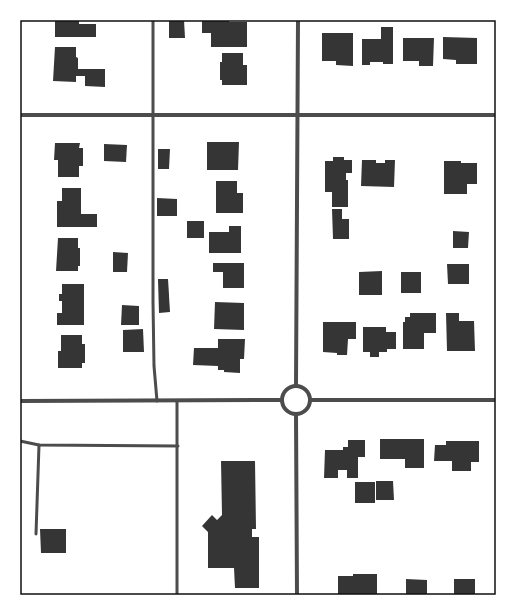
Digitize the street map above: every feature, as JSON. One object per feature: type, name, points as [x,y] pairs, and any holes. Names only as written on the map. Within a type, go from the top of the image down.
[{"type":"street","points":[[296,386],[298,20]]},
{"type":"street","points":[[20,115],[496,115]]},
{"type":"street","points":[[296,386],[305,389],[308,392],[310,400],[307,409],[296,414],[289,412],[286,409],[282,400],[288,389],[296,386]]},
{"type":"street","points":[[20,401],[282,400]]},
{"type":"street","points":[[310,400],[496,401]]},
{"type":"street","points":[[296,414],[297,595]]},
{"type":"lane","points":[[153,20],[154,115],[152,302],[154,366],[157,401]]},
{"type":"lane","points":[[177,401],[177,595]]},
{"type":"lane","points":[[20,442],[39,445],[178,446]]},
{"type":"lane","points":[[36,534],[39,445]]},
{"type":"building","points":[[55,20],[79,20],[79,24],[96,24],[96,37],[55,37]]},
{"type":"building","points":[[169,20],[184,20],[185,38],[169,38]]},
{"type":"building","points":[[202,20],[247,22],[247,47],[211,47],[211,33],[202,33]]},
{"type":"building","points":[[381,27],[393,27],[393,64],[370,62],[370,65],[362,65],[362,39],[381,39]]},
{"type":"building","points":[[322,33],[353,33],[353,66],[336,65],[336,61],[322,61]]},
{"type":"building","points":[[443,37],[477,38],[477,64],[456,64],[456,60],[443,59]]},
{"type":"building","points":[[403,38],[434,38],[433,66],[419,66],[419,61],[403,61]]},
{"type":"building","points":[[55,47],[76,47],[78,69],[105,69],[105,87],[85,86],[85,76],[76,76],[76,82],[53,81]]},
{"type":"building","points":[[222,53],[243,53],[243,65],[247,65],[247,85],[222,85],[222,80],[220,80],[220,62],[222,62]]},
{"type":"building","points":[[207,142],[239,142],[238,170],[207,170]]},
{"type":"building","points":[[55,143],[80,143],[79,148],[83,148],[83,166],[79,166],[79,177],[58,177],[58,160],[54,160]]},
{"type":"building","points":[[104,144],[127,145],[126,162],[104,161]]},
{"type":"building","points":[[158,149],[170,149],[169,169],[158,169]]},
{"type":"building","points":[[333,157],[344,157],[344,160],[352,160],[352,173],[346,173],[346,180],[348,180],[348,207],[332,207],[332,192],[325,192],[325,161],[333,161]]},
{"type":"building","points":[[362,160],[376,160],[376,163],[385,163],[385,160],[395,160],[394,187],[361,186]]},
{"type":"building","points":[[444,161],[477,163],[477,184],[467,184],[467,194],[444,194]]},
{"type":"building","points":[[216,181],[237,181],[237,193],[243,193],[243,213],[216,213]]},
{"type":"building","points":[[62,188],[81,188],[81,214],[97,214],[97,227],[57,227],[57,201],[62,201]]},
{"type":"building","points":[[157,198],[177,199],[177,216],[157,216]]},
{"type":"building","points":[[332,209],[342,209],[342,219],[349,219],[349,239],[333,239]]},
{"type":"building","points":[[187,221],[204,221],[204,238],[187,238]]},
{"type":"building","points":[[229,226],[241,226],[241,253],[209,253],[209,232],[229,232]]},
{"type":"building","points":[[453,231],[469,232],[468,248],[453,248]]},
{"type":"building","points":[[58,238],[78,238],[78,248],[80,248],[80,266],[78,266],[78,271],[56,271]]},
{"type":"building","points":[[113,252],[128,253],[127,272],[113,272]]},
{"type":"building","points":[[213,263],[244,263],[244,288],[223,288],[223,272],[213,272]]},
{"type":"building","points":[[447,264],[469,264],[469,284],[448,284]]},
{"type":"building","points":[[382,271],[382,295],[359,295],[359,272]]},
{"type":"building","points":[[401,272],[421,272],[421,293],[401,293]]},
{"type":"building","points":[[158,279],[168,279],[170,312],[159,313]]},
{"type":"building","points":[[62,284],[84,284],[84,325],[57,325],[57,313],[62,313],[62,301],[59,301],[59,294],[62,294]]},
{"type":"building","points":[[215,302],[244,303],[244,330],[214,329]]},
{"type":"building","points":[[122,305],[139,306],[139,325],[121,325]]},
{"type":"building","points":[[410,313],[436,313],[436,333],[424,333],[424,349],[403,349],[403,322],[405,322],[405,317],[410,317]]},
{"type":"building","points":[[446,313],[459,313],[459,321],[474,321],[475,351],[447,351]]},
{"type":"building","points":[[323,322],[356,322],[356,339],[348,339],[347,355],[337,355],[337,353],[323,352]]},
{"type":"building","points":[[363,327],[386,327],[386,332],[396,332],[396,349],[387,349],[387,352],[379,352],[379,357],[370,357],[370,352],[363,352]]},
{"type":"building","points":[[143,329],[144,352],[123,352],[123,330]]},
{"type":"building","points":[[61,335],[82,335],[82,344],[85,344],[85,363],[82,363],[82,368],[58,368],[58,351],[61,351]]},
{"type":"building","points":[[218,339],[245,339],[244,359],[240,359],[240,373],[224,372],[224,370],[218,370],[218,366],[193,365],[194,348],[218,348]]},
{"type":"building","points":[[380,439],[424,439],[424,468],[405,468],[405,459],[380,459]]},
{"type":"building","points":[[348,440],[365,440],[365,457],[358,457],[358,478],[347,478],[347,470],[338,470],[338,478],[324,478],[325,450],[343,450],[343,447],[348,447]]},
{"type":"building","points":[[446,441],[479,441],[479,462],[471,462],[471,471],[452,471],[452,461],[434,461],[435,445],[446,445]]},
{"type":"building","points":[[221,461],[255,461],[256,529],[252,529],[252,537],[259,537],[259,588],[235,588],[234,568],[208,568],[208,532],[202,526],[212,515],[217,520],[222,515]]},
{"type":"building","points":[[376,481],[393,481],[394,500],[376,500]]},
{"type":"building","points":[[355,482],[375,482],[375,503],[355,503]]},
{"type":"building","points":[[40,529],[66,529],[66,553],[41,553]]},
{"type":"building","points":[[353,574],[377,574],[377,595],[338,595],[338,576],[353,576]]},
{"type":"building","points":[[406,579],[427,580],[427,595],[406,595]]},
{"type":"building","points":[[454,579],[475,579],[475,595],[454,595]]}]
